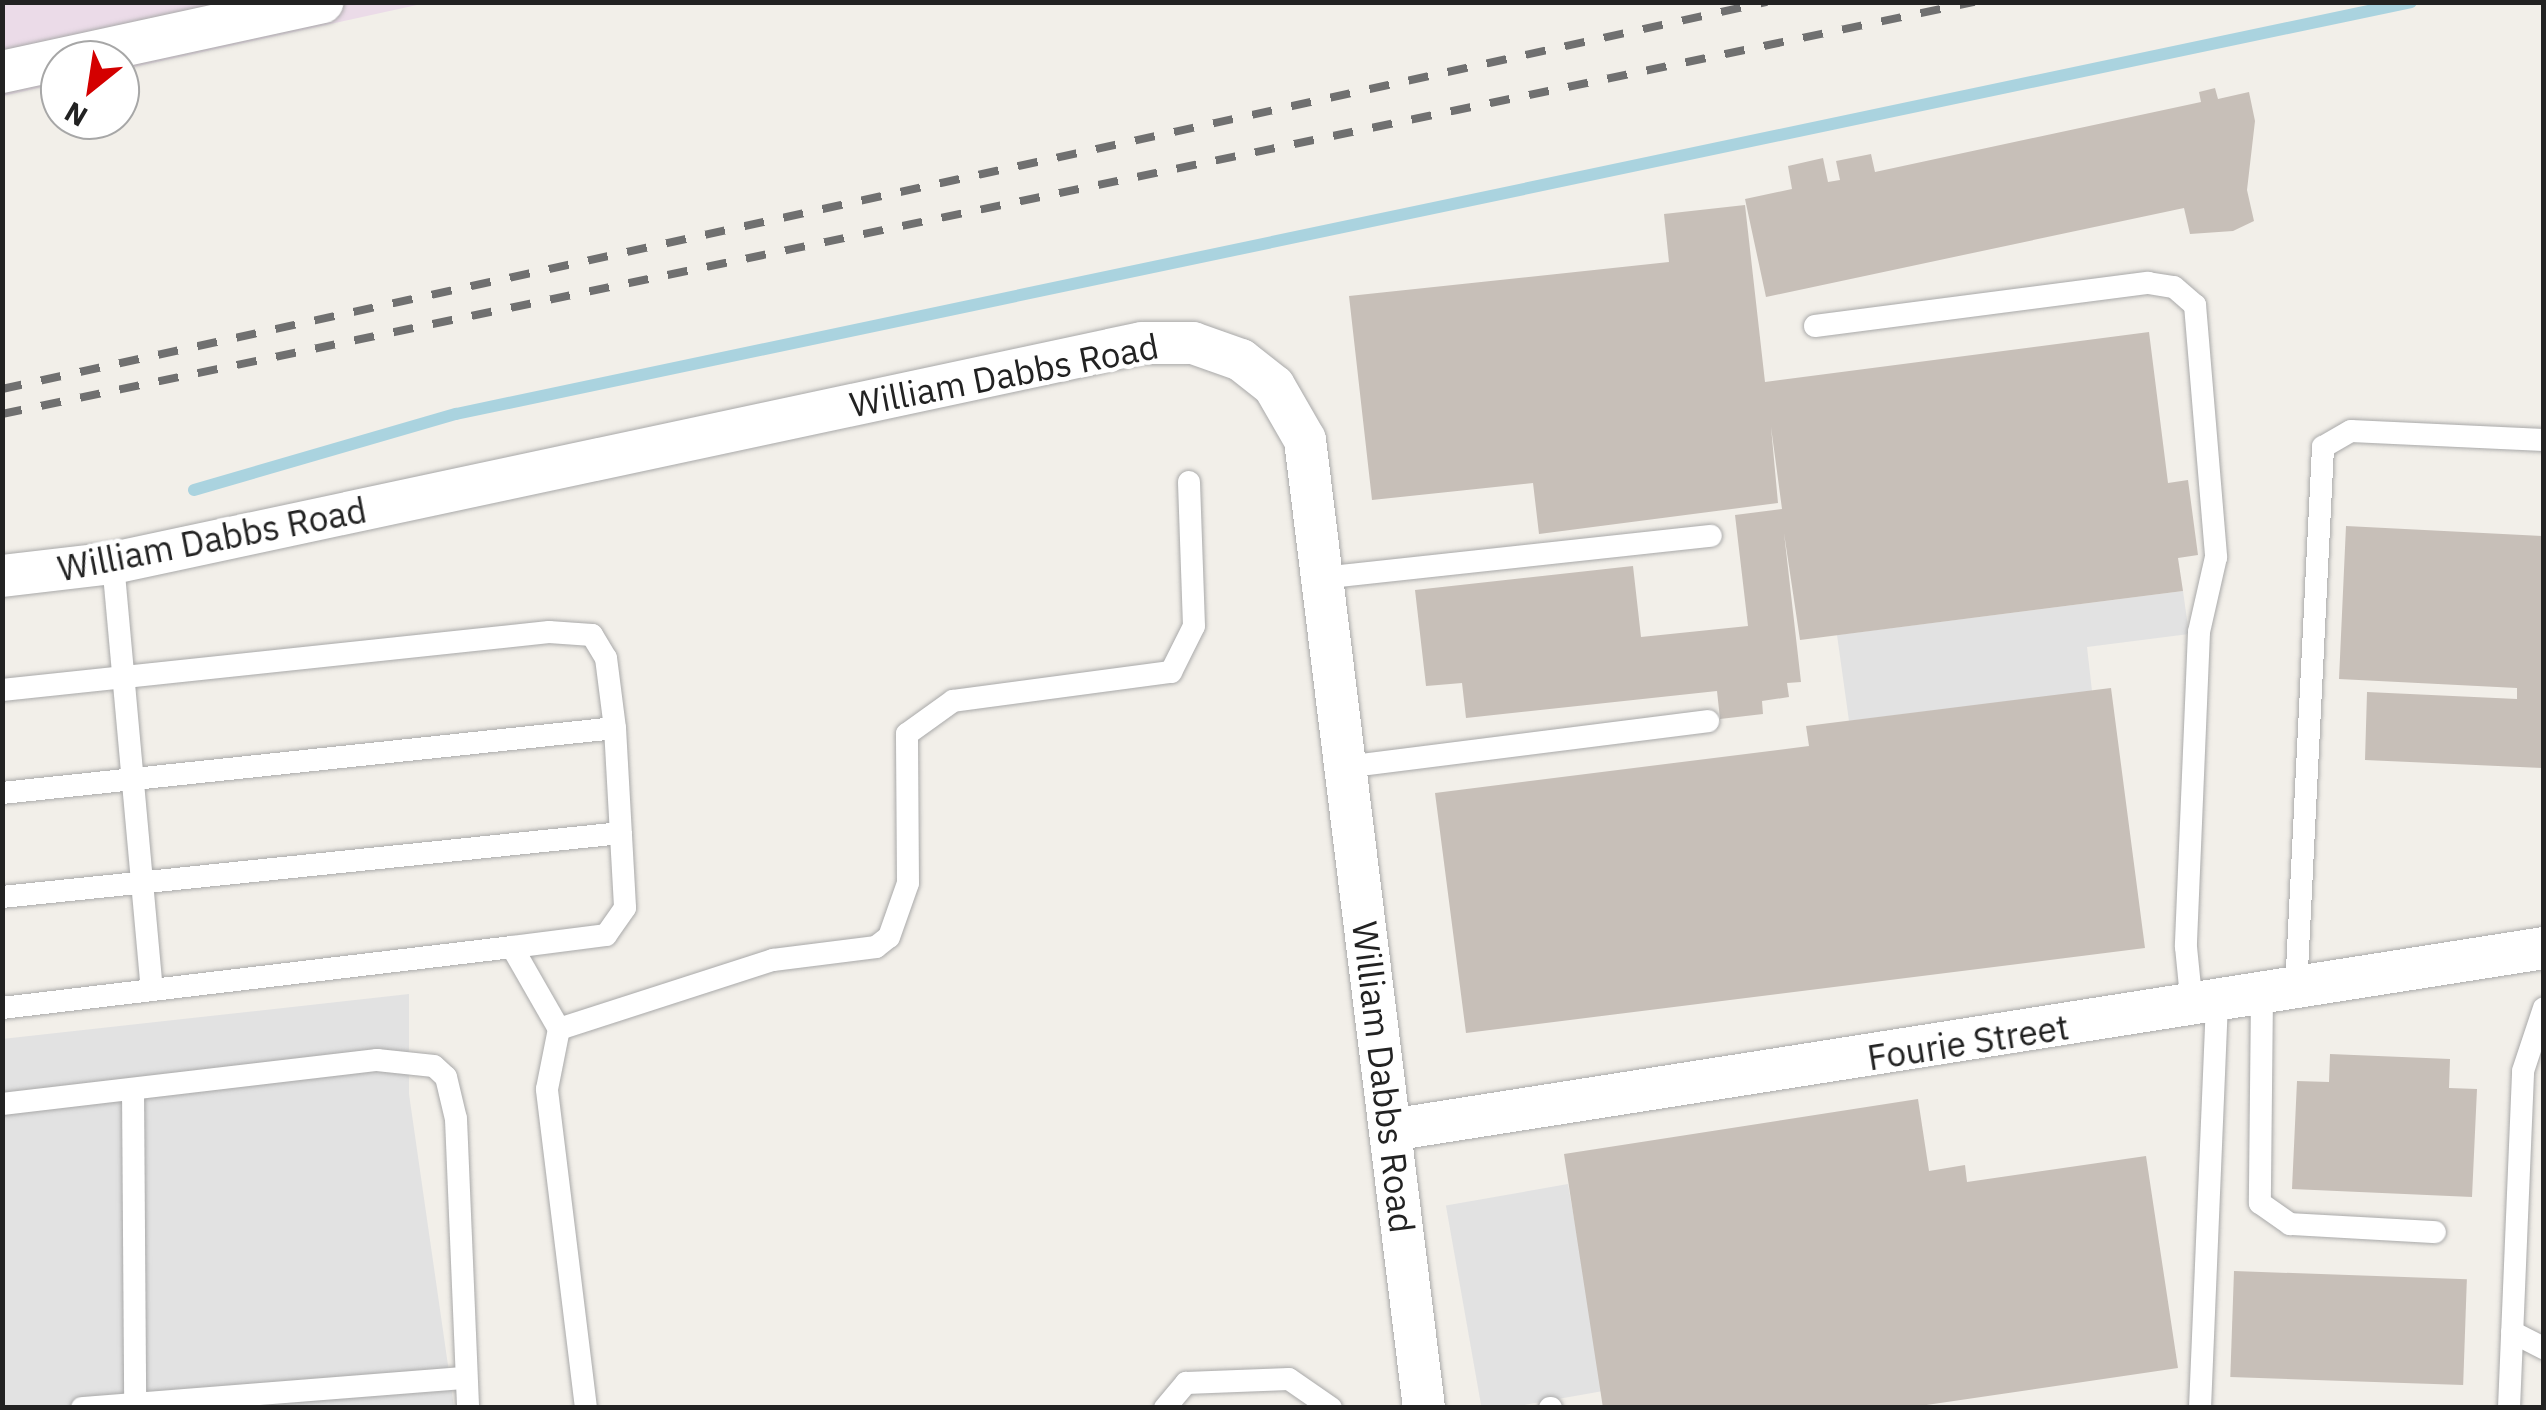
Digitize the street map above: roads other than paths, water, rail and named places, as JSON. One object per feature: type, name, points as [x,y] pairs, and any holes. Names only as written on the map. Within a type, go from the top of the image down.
[{"type":"street","points":[[2,72],[322,2]]},
{"type":"street","name":"William Dabbs Road","points":[[2,576],[114,563],[1168,340],[1240,360],[1286,403],[1304,440],[1424,1408]]},
{"type":"street","name":"Fourie Street","points":[[1391,1130],[2204,1005],[2544,948]]},
{"type":"lane","points":[[1815,326],[2148,283],[2174,287],[2194,304],[2216,557],[2200,632],[2186,947],[2204,1005],[2200,1408]]},
{"type":"lane","points":[[2435,1232],[2290,1224],[2260,1203],[2323,448],[2351,430],[2544,440]]},
{"type":"lane","points":[[559,1030],[773,960],[876,947],[889,937],[908,883],[907,734],[953,701],[1171,672],[1194,626],[1188,482]]},
{"type":"lane","points":[[1322,578],[1711,536]]},
{"type":"lane","points":[[114,563],[119,678],[152,989]]},
{"type":"lane","points":[[2,690],[582,632],[606,658],[615,728],[626,908],[614,928],[512,948],[2,1008]]},
{"type":"lane","points":[[1345,767],[1708,721]]},
{"type":"lane","points":[[2,793],[615,728]]},
{"type":"lane","points":[[2,897],[621,833]]},
{"type":"lane","points":[[512,948],[559,1030],[547,1089],[586,1408]]},
{"type":"lane","points":[[2508,1408],[2523,1071],[2544,1008]]},
{"type":"lane","points":[[2,1104],[377,1060],[413,1059],[446,1077],[468,1270],[468,1408]]},
{"type":"lane","points":[[134,1089],[135,1404]]},
{"type":"lane","points":[[2512,1332],[2544,1348]]},
{"type":"lane","points":[[82,1408],[465,1378]]},
{"type":"lane","points":[[1165,1408],[1186,1383],[1289,1379],[1330,1408]]},
{"type":"waterway","points":[[194,490],[456,414],[2411,2]]},
{"type":"railway","points":[[2,389],[1767,2]]},
{"type":"railway","points":[[2,414],[1974,2]]}]
